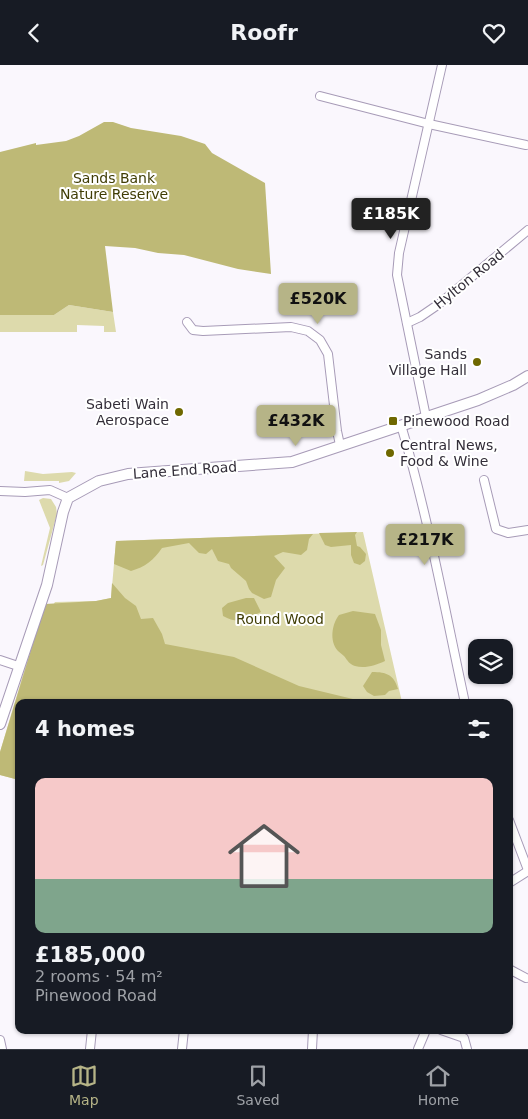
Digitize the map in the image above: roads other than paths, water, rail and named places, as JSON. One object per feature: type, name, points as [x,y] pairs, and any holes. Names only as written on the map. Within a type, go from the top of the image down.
[{"type":"street","points":[[426,417],[397,275],[399,253],[442,65]]},
{"type":"street","points":[[320,96],[429,124],[526,145]]},
{"type":"street","name":"Hylton Road","points":[[407,323],[439,304],[528,230]]},
{"type":"street","points":[[187,322],[193,330],[203,331],[291,327],[308,331],[320,340],[328,354],[340,445]]},
{"type":"street","name":"Lane End Road","points":[[68,498],[99,481],[128,474],[292,462],[478,400],[507,388],[528,376]]},
{"type":"street","points":[[400,425],[412,463],[436,564],[464,699]]},
{"type":"street","points":[[484,480],[496,529],[508,533],[528,530]]},
{"type":"street","points":[[0,491],[50,490],[68,498],[62,512],[46,585],[0,724]]},
{"type":"street","points":[[0,660],[18,665]]},
{"type":"street","points":[[513,831],[528,870],[513,880]]},
{"type":"street","points":[[513,971],[526,978]]},
{"type":"street","points":[[90,1049],[92,1034]]},
{"type":"street","points":[[182,1049],[184,1034]]},
{"type":"street","points":[[312,1049],[313,1034]]},
{"type":"street","points":[[418,1049],[424,1034]]},
{"type":"street","points":[[452,1034],[464,1038],[467,1049]]},
{"type":"street","points":[[0,1040],[2,1049]]},
{"type":"place","name":"Sands Village Hall","points":[[477,362]]},
{"type":"place","name":"Sabeti Wain Aerospace","points":[[179,412]]},
{"type":"place","name":"Pinewood Road","points":[[393,421]]},
{"type":"place","name":"Central News, Food & Wine","points":[[390,453]]},
{"type":"park label","name":"Sands Bank Nature Reserve","points":[[114,186]]},
{"type":"park label","name":"Round Wood","points":[[280,619]]}]
